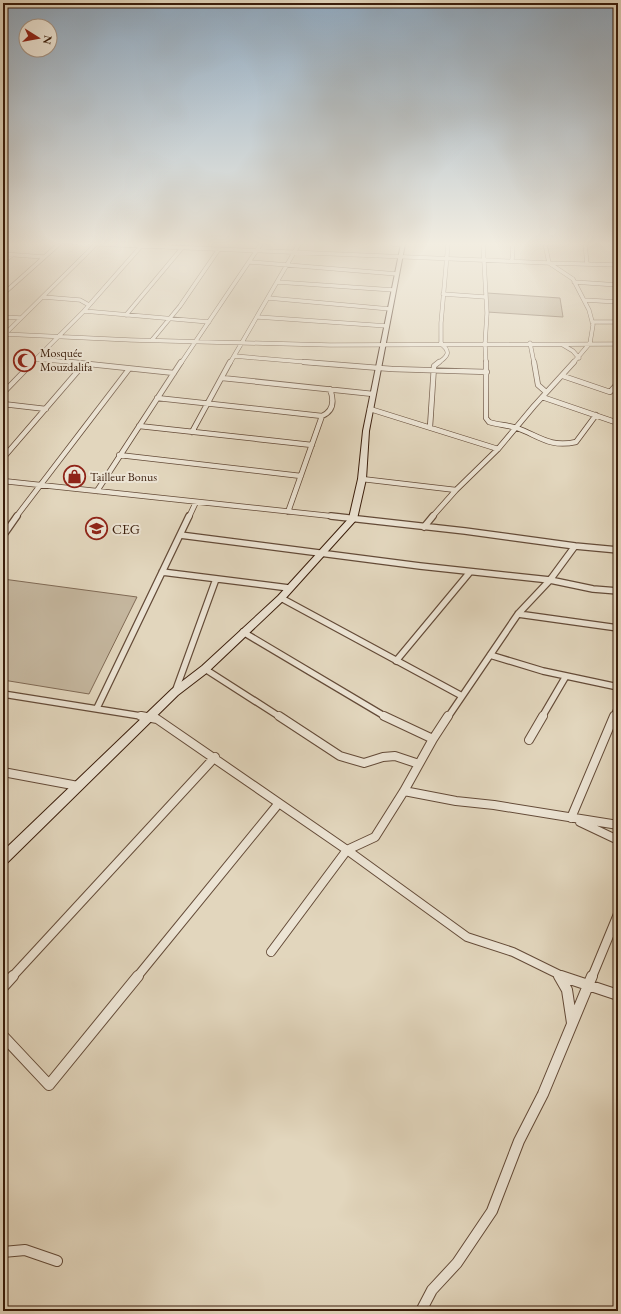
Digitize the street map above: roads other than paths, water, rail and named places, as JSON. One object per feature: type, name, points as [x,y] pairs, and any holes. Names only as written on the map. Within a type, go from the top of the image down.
[{"type":"street","points":[[4,334],[34,305]]},
{"type":"street","points":[[3,393],[89,305]]},
{"type":"street","points":[[126,315],[134,305]]},
{"type":"street","points":[[152,340],[179,305]]},
{"type":"street","points":[[97,491],[157,398],[221,305]]},
{"type":"street","points":[[192,432],[241,343],[264,305]]},
{"type":"street","points":[[349,305],[390,309]]},
{"type":"street","points":[[4,856],[175,692],[205,669],[281,598],[353,519],[362,479],[366,431],[391,305]]},
{"type":"street","points":[[441,344],[443,305]]},
{"type":"street","points":[[486,305],[486,418],[489,422],[497,425],[517,428],[542,441],[560,445],[576,442],[596,415]]},
{"type":"street","points":[[424,527],[456,490],[517,428],[546,392],[563,376],[590,343],[592,322],[586,305]]},
{"type":"street","points":[[84,310],[210,322]]},
{"type":"street","points":[[3,317],[21,318]]},
{"type":"street","points":[[258,317],[387,326]]},
{"type":"street","points":[[592,322],[618,322]]},
{"type":"street","points":[[4,334],[241,343],[383,345],[559,343],[618,344]]},
{"type":"street","points":[[559,343],[573,350],[578,358]]},
{"type":"street","points":[[430,428],[433,372],[435,364],[447,356],[448,352],[447,348],[441,344]]},
{"type":"street","points":[[530,344],[538,385],[546,392]]},
{"type":"street","points":[[234,356],[378,369],[433,372],[486,372]]},
{"type":"street","points":[[36,359],[174,373]]},
{"type":"street","points":[[3,458],[84,364]]},
{"type":"street","points":[[3,536],[129,369]]},
{"type":"street","points":[[563,376],[610,392],[618,383]]},
{"type":"street","points":[[222,378],[373,394]]},
{"type":"street","points":[[157,398],[322,416],[330,413],[332,409],[333,397],[330,389]]},
{"type":"street","points":[[542,397],[618,423]]},
{"type":"street","points":[[3,404],[46,409]]},
{"type":"street","points":[[370,409],[498,449]]},
{"type":"street","points":[[288,512],[322,416]]},
{"type":"street","points":[[139,426],[312,445]]},
{"type":"street","points":[[119,455],[301,476]]},
{"type":"street","points":[[362,479],[456,490]]},
{"type":"street","points":[[3,481],[353,519],[618,550]]},
{"type":"street","points":[[97,708],[196,502]]},
{"type":"street","points":[[180,535],[322,554],[550,580],[593,589],[618,590]]},
{"type":"street","points":[[271,952],[347,850],[369,842],[375,836],[404,791],[433,739],[518,614],[550,580],[576,546]]},
{"type":"street","points":[[162,572],[289,588]]},
{"type":"street","points":[[396,661],[470,572]]},
{"type":"street","points":[[175,692],[216,579]]},
{"type":"street","points":[[281,598],[462,696]]},
{"type":"street","points":[[518,614],[618,628]]},
{"type":"street","points":[[243,632],[387,718],[433,739]]},
{"type":"street","points":[[490,655],[543,671],[618,687]]},
{"type":"street","points":[[205,669],[340,756],[364,763],[384,757],[395,756],[419,764]]},
{"type":"street","points":[[529,740],[566,676]]},
{"type":"street","points":[[3,694],[97,708],[157,719],[279,802],[467,937],[513,952],[558,975],[618,995]]},
{"type":"street","points":[[571,818],[618,707]]},
{"type":"street","points":[[3,987],[215,758]]},
{"type":"street","points":[[3,772],[78,786]]},
{"type":"street","points":[[404,791],[456,801],[494,805],[618,825]]},
{"type":"street","points":[[3,1036],[49,1085],[279,802]]},
{"type":"street","points":[[571,818],[618,840]]},
{"type":"street","points":[[421,1311],[432,1290],[457,1264],[492,1211],[519,1141],[543,1094],[618,914]]},
{"type":"street","points":[[558,975],[567,990],[572,1025]]},
{"type":"street","points":[[3,1252],[25,1250],[57,1260]]},
{"type":"place","name":"Mosquée Mouzdalifa","points":[[25,360]]},
{"type":"place","name":"Tailleur Bonus","points":[[74,477]]},
{"type":"place","name":"CEG","points":[[96,529]]}]
